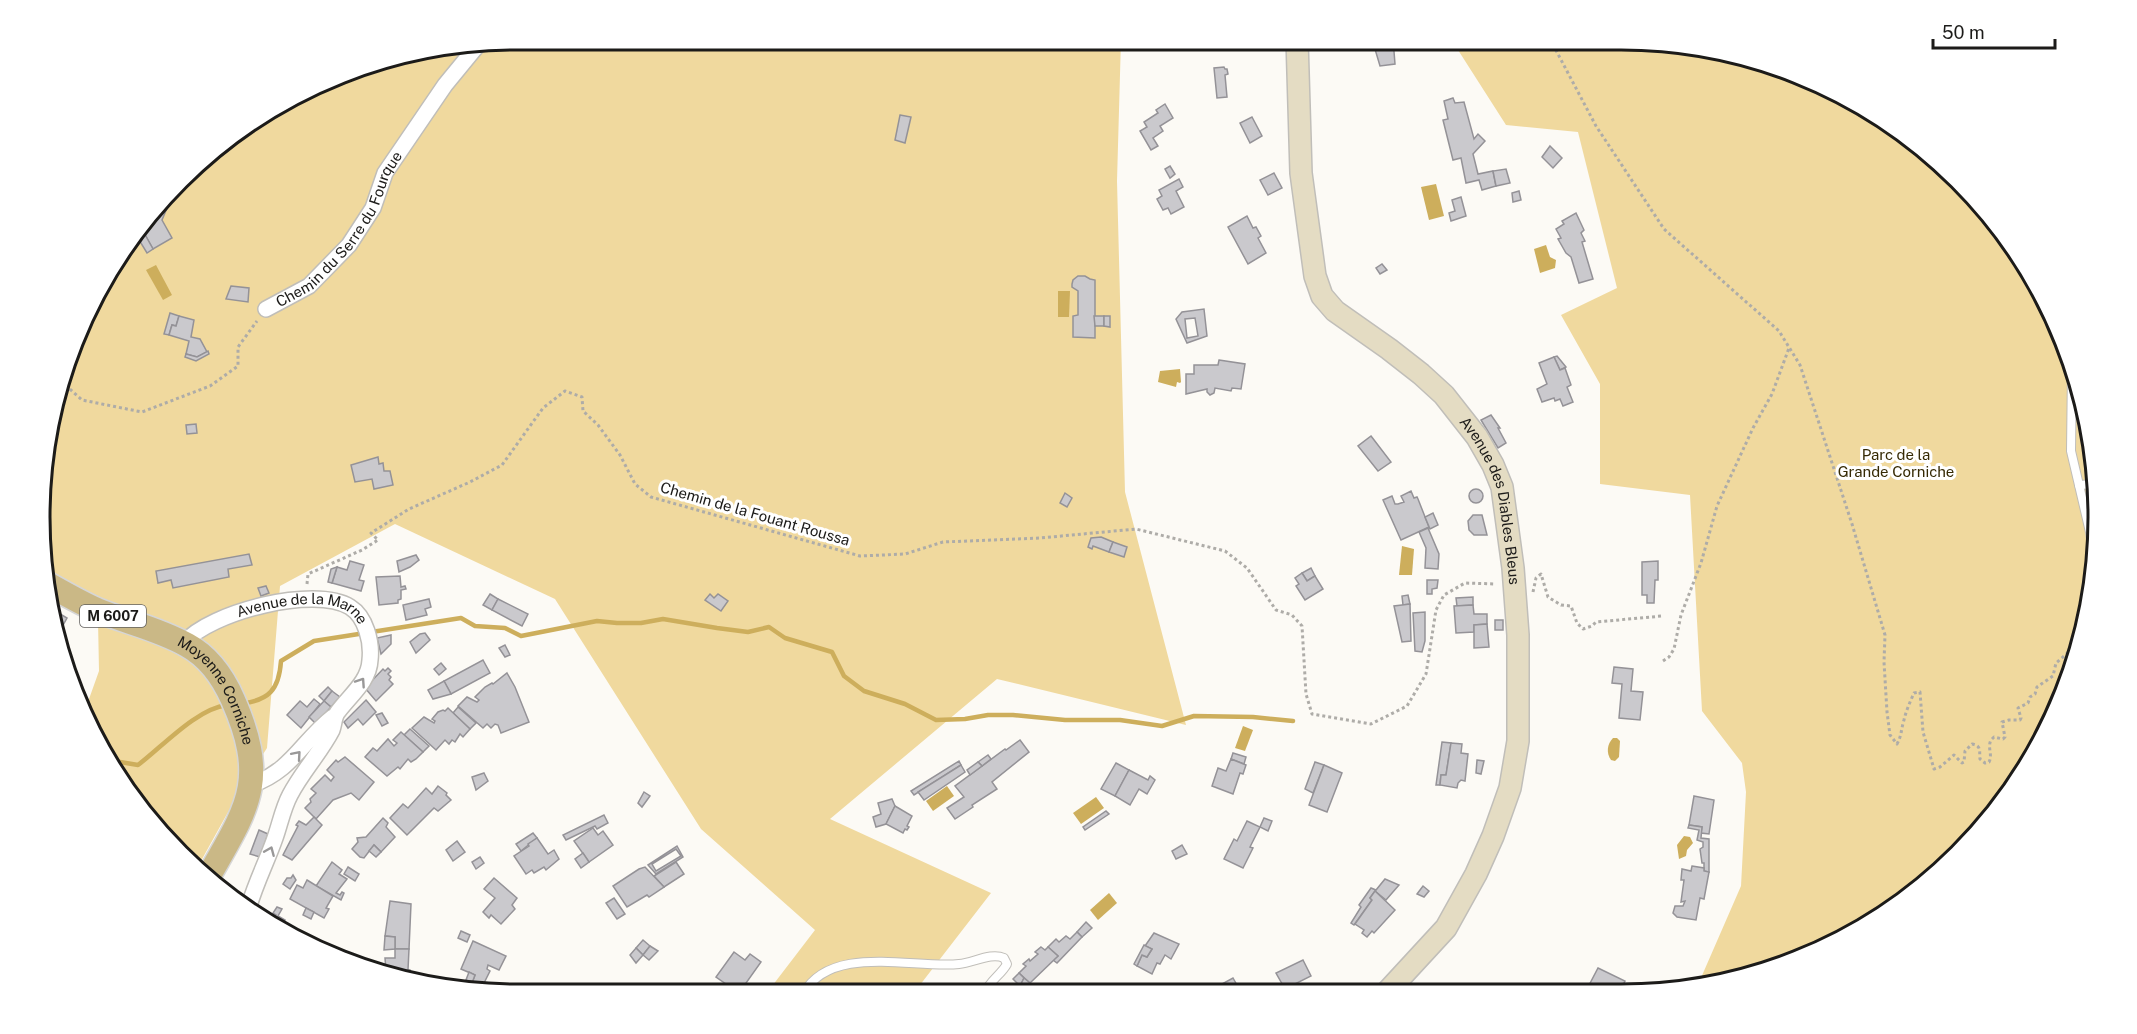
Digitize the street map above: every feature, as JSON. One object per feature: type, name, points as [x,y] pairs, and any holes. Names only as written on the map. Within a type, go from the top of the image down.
[{"type":"main road","name":"Avenue des Diables Bleus","points":[[1297,50],[1301,173],[1314,276],[1322,296],[1335,311],[1421,374],[1449,402],[1477,437],[1493,465],[1502,487],[1507,512],[1518,635],[1518,741],[1510,788],[1484,855],[1446,928],[1395,984]]},
{"type":"main road","name":"Moyenne Corniche","points":[[55,588],[97,610],[184,643],[207,659],[222,679],[246,731],[252,774],[241,818],[212,870]]},
{"type":"street","name":"Chemin du Serre du Fourque","points":[[266,309],[309,286],[349,244],[373,208],[385,173],[446,85],[472,52]]},
{"type":"street","name":"Avenue de la Marne","points":[[184,643],[191,635],[208,624],[263,604],[324,599],[351,608],[358,614],[365,626],[370,643],[369,670],[361,684],[336,715],[332,729],[290,796],[251,901]]},
{"type":"street","points":[[252,774],[267,780],[290,763],[324,723],[336,715]]},
{"type":"lane","points":[[2072,395],[2071,451],[2088,522]]},
{"type":"lane","points":[[2079,485],[2086,485]]},
{"type":"lane","points":[[810,984],[833,969],[857,964],[881,961],[960,964],[996,956],[1004,958],[1006,964],[1003,971],[991,984]]},
{"type":"path","points":[[1556,50],[1596,126],[1664,229],[1779,331],[1800,365],[1852,524],[1885,635],[1887,712],[1890,735],[1894,741],[1898,744],[1908,705],[1914,693],[1920,692],[1923,732],[1934,769],[1940,768],[1954,755],[1962,763],[1964,762],[1965,751],[1972,744],[1979,747],[1980,759],[1989,762],[1991,740],[1994,737],[2003,739],[2005,737],[2002,722],[2020,720],[2019,706],[2028,703],[2037,687],[2053,676],[2056,663],[2067,653]]},
{"type":"path","name":"Chemin du Serre du Fourque","points":[[68,387],[82,400],[142,412],[210,386],[238,366],[238,347],[266,309]]},
{"type":"path","points":[[1663,661],[1674,649],[1681,615],[1701,563],[1722,496],[1753,428],[1772,394],[1789,348]]},
{"type":"path","name":"Chemin de la Fouant Roussa","points":[[318,586],[306,584],[308,574],[362,550],[378,540],[371,533],[409,509],[502,465],[543,408],[565,391],[582,397],[583,411],[598,425],[620,455],[635,484],[651,497],[860,556],[905,554],[943,542],[1040,538],[1136,529],[1225,551],[1247,568],[1276,610],[1293,615],[1302,626],[1306,694],[1312,714],[1371,724],[1407,706],[1426,674],[1436,610],[1444,595],[1465,583],[1514,585]]},
{"type":"path","points":[[1514,585],[1525,585],[1531,593],[1534,590],[1537,576],[1541,574],[1548,597],[1561,605],[1571,606],[1577,623],[1583,629],[1596,622],[1662,616]]},
{"type":"green space","points":[[517,50],[1121,50],[1117,181],[1125,492],[1186,725],[997,679],[830,819],[991,893],[921,984],[774,984],[815,930],[701,829],[555,599],[395,524],[280,586],[267,748],[242,787],[201,861],[186,848],[146,802],[128,777],[112,751],[88,702],[99,671],[98,620],[53,578],[50,517],[53,456],[65,396],[74,367],[85,338],[112,283],[146,232],[186,186],[232,146],[283,112],[338,85],[367,74],[396,65],[456,53]]},
{"type":"green space","name":"Parc de la Grande Corniche","points":[[1458,50],[1620,50],[1681,53],[1741,65],[1799,85],[1827,98],[1880,128],[1905,146],[1951,186],[1991,232],[2025,283],[2039,310],[2052,338],[2072,396],[2084,456],[2086,486],[2088,517],[2084,578],[2072,638],[2063,667],[2052,696],[2025,751],[1991,802],[1951,848],[1905,888],[1854,922],[1827,936],[1799,949],[1741,969],[1701,978],[1741,886],[1746,792],[1742,763],[1702,711],[1690,495],[1600,484],[1600,384],[1561,315],[1617,288],[1578,132],[1506,125]]},
{"type":"shaded area","points":[[1436,184],[1444,216],[1429,220],[1421,187]]},
{"type":"shaded area","points":[[1546,245],[1550,257],[1556,260],[1555,268],[1540,273],[1534,249]]},
{"type":"shaded area","points":[[156,265],[172,295],[163,300],[146,270]]},
{"type":"shaded area","points":[[1058,291],[1070,291],[1069,317],[1058,317]]},
{"type":"shaded area","points":[[1180,369],[1181,382],[1177,382],[1176,387],[1158,382],[1160,371]]},
{"type":"shaded area","points":[[1402,546],[1414,549],[1412,575],[1399,575]]},
{"type":"shaded area","points":[[1243,726],[1253,730],[1245,751],[1235,748]]},
{"type":"shaded area","points":[[1613,738],[1620,741],[1619,757],[1615,761],[1611,760],[1608,752],[1609,743]]},
{"type":"shaded area","points":[[947,786],[954,796],[933,811],[926,801]]},
{"type":"shaded area","points":[[1096,797],[1104,808],[1081,824],[1073,813]]},
{"type":"shaded area","points":[[1684,836],[1690,837],[1693,843],[1687,850],[1686,856],[1679,859],[1677,845]]},
{"type":"shaded area","points":[[1109,893],[1117,903],[1098,920],[1090,910]]},
{"type":"building","points":[[1375,50],[1394,50],[1395,64],[1380,66]]},
{"type":"building","points":[[1224,67],[1228,74],[1225,75],[1227,97],[1217,98],[1214,68]]},
{"type":"building","points":[[1453,98],[1455,103],[1464,102],[1474,139],[1478,134],[1485,141],[1473,154],[1478,174],[1493,171],[1496,186],[1482,190],[1479,180],[1466,183],[1461,158],[1453,160],[1443,120],[1448,119],[1444,101]]},
{"type":"building","points":[[1165,104],[1173,118],[1160,126],[1163,131],[1153,138],[1158,146],[1151,150],[1140,131],[1147,127],[1144,122],[1158,113],[1156,110]]},
{"type":"building","points":[[900,115],[911,117],[905,143],[895,140]]},
{"type":"building","points":[[1252,117],[1262,136],[1250,143],[1240,123]]},
{"type":"building","points":[[1550,146],[1562,158],[1553,168],[1542,157]]},
{"type":"building","points":[[1170,166],[1175,174],[1170,178],[1165,169]]},
{"type":"building","points":[[1506,169],[1510,183],[1496,186],[1493,171]]},
{"type":"building","points":[[1274,173],[1282,188],[1268,195],[1260,180]]},
{"type":"building","points":[[1179,179],[1183,187],[1176,191],[1184,207],[1171,214],[1168,208],[1163,210],[1157,199],[1162,196],[1159,190]]},
{"type":"building","points":[[1519,191],[1521,200],[1513,202],[1512,193]]},
{"type":"building","points":[[1461,197],[1466,216],[1451,221],[1449,213],[1455,211],[1452,200]]},
{"type":"building","points":[[167,208],[162,220],[172,238],[153,249],[145,234]]},
{"type":"building","points":[[1576,213],[1584,230],[1581,233],[1585,241],[1582,242],[1593,279],[1579,283],[1571,257],[1558,239],[1561,238],[1556,229],[1564,224],[1562,221]]},
{"type":"building","points":[[1247,216],[1253,228],[1256,227],[1261,236],[1258,238],[1266,253],[1248,264],[1228,227]]},
{"type":"building","points":[[145,234],[153,249],[147,253],[140,241]]},
{"type":"building","points":[[1382,264],[1387,270],[1380,274],[1376,268]]},
{"type":"building","points":[[1078,276],[1095,280],[1095,338],[1073,337],[1073,316],[1078,315],[1078,291],[1072,287],[1072,284]]},
{"type":"building","points":[[231,286],[249,288],[248,302],[226,299]]},
{"type":"building","points":[[1204,309],[1207,336],[1187,343],[1176,319],[1182,312]],"holes":[[[1195,318],[1198,336],[1187,338],[1185,319]]]},
{"type":"building","points":[[170,313],[179,316],[176,326],[172,325],[169,335],[164,334]]},
{"type":"building","points":[[179,316],[194,320],[191,337],[200,339],[207,352],[197,357],[186,354],[189,341],[169,335],[172,325],[176,326]]},
{"type":"building","points":[[1094,316],[1104,316],[1104,326],[1095,326]]},
{"type":"building","points":[[1104,316],[1110,316],[1110,327],[1104,326]]},
{"type":"building","points":[[208,351],[209,354],[196,361],[185,357],[186,354],[197,357]]},
{"type":"building","points":[[1557,356],[1566,367],[1560,370],[1554,357]]},
{"type":"building","points":[[1554,357],[1560,370],[1565,368],[1571,385],[1567,387],[1573,402],[1563,406],[1560,399],[1555,401],[1554,398],[1542,402],[1537,389],[1547,384],[1539,363]]},
{"type":"building","points":[[1219,360],[1245,364],[1241,389],[1232,388],[1231,391],[1215,388],[1214,393],[1210,395],[1207,389],[1186,394],[1186,374],[1194,374],[1194,365],[1218,365]]},
{"type":"building","points":[[1491,415],[1506,443],[1498,448],[1481,420]]},
{"type":"building","points":[[196,424],[197,433],[187,434],[186,425]]},
{"type":"building","points":[[1371,436],[1391,462],[1378,471],[1358,446]]},
{"type":"building","points":[[378,457],[379,464],[383,463],[384,471],[390,471],[393,485],[374,489],[372,479],[355,482],[351,465]]},
{"type":"building","points":[[1476,489],[1481,491],[1483,496],[1481,501],[1476,503],[1471,501],[1469,496],[1471,491]]},
{"type":"building","points":[[1411,491],[1414,498],[1418,499],[1429,527],[1401,540],[1383,500],[1392,496],[1395,504],[1398,504],[1404,502],[1401,496]]},
{"type":"building","points":[[1065,493],[1072,498],[1067,507],[1060,503]]},
{"type":"building","points":[[1433,513],[1438,525],[1430,529],[1425,517]]},
{"type":"building","points":[[1473,515],[1482,515],[1487,535],[1474,535],[1469,530],[1468,521]]},
{"type":"building","points":[[1428,528],[1439,554],[1438,569],[1425,568],[1426,548],[1419,532]]},
{"type":"building","points":[[1101,537],[1113,542],[1109,552],[1093,546],[1092,549],[1088,547],[1091,538]]},
{"type":"building","points":[[1113,542],[1127,547],[1124,557],[1109,552]]},
{"type":"building","points":[[249,554],[252,565],[228,569],[229,577],[173,588],[171,580],[158,583],[156,571]]},
{"type":"building","points":[[416,555],[419,560],[399,572],[397,561]]},
{"type":"building","points":[[350,561],[364,565],[359,580],[364,581],[361,591],[332,583],[337,567],[347,570]]},
{"type":"building","points":[[1658,561],[1658,580],[1655,580],[1654,603],[1647,603],[1647,595],[1642,595],[1642,562]]},
{"type":"building","points":[[337,567],[332,583],[328,582],[331,569]]},
{"type":"building","points":[[1311,568],[1315,576],[1307,581],[1302,573]]},
{"type":"building","points":[[1302,573],[1307,581],[1315,576],[1323,589],[1305,600],[1296,586],[1299,584],[1295,578]]},
{"type":"building","points":[[400,576],[401,587],[405,586],[406,589],[401,590],[401,599],[398,603],[379,605],[376,577]]},
{"type":"building","points":[[1427,580],[1438,580],[1437,588],[1432,589],[1432,594],[1427,594]]},
{"type":"building","points":[[266,586],[269,593],[261,596],[258,588]]},
{"type":"building","points":[[490,594],[498,599],[492,610],[483,605]]},
{"type":"building","points":[[710,594],[714,598],[718,594],[728,601],[721,611],[705,600]]},
{"type":"building","points":[[1408,595],[1410,604],[1403,605],[1402,596]]},
{"type":"building","points":[[1473,597],[1473,605],[1457,606],[1456,598]]},
{"type":"building","points":[[429,599],[431,607],[425,609],[427,615],[406,620],[403,605]]},
{"type":"building","points":[[498,599],[528,614],[522,626],[492,610]]},
{"type":"building","points":[[1410,604],[1411,641],[1402,642],[1394,606]]},
{"type":"building","points":[[1473,605],[1474,614],[1487,614],[1487,624],[1474,625],[1474,632],[1456,633],[1454,606]]},
{"type":"building","points":[[1425,612],[1425,641],[1422,652],[1415,651],[1413,613]]},
{"type":"building","points":[[59,613],[67,618],[62,626]]},
{"type":"building","points":[[1495,620],[1503,620],[1503,630],[1495,630]]},
{"type":"building","points":[[1487,624],[1489,647],[1474,648],[1474,625]]},
{"type":"building","points":[[425,633],[430,640],[416,653],[410,642]]},
{"type":"building","points":[[391,635],[391,644],[381,654],[377,638]]},
{"type":"building","points":[[505,645],[510,655],[505,657],[499,648]]},
{"type":"building","points":[[483,660],[490,673],[451,694],[444,681]]},
{"type":"building","points":[[441,663],[446,669],[439,675],[434,669]]},
{"type":"building","points":[[1614,667],[1633,669],[1631,691],[1643,692],[1640,720],[1619,718],[1622,684],[1612,683]]},
{"type":"building","points":[[388,668],[391,671],[388,674],[391,677],[389,680],[393,684],[376,701],[365,688],[383,669],[385,671]]},
{"type":"building","points":[[507,673],[529,722],[501,733],[498,725],[495,724],[491,728],[487,724],[483,728],[458,706],[467,697],[477,702],[479,700],[475,697],[485,687]]},
{"type":"building","points":[[444,681],[451,694],[433,699],[428,690]]},
{"type":"building","points":[[328,687],[332,691],[324,701],[319,696]]},
{"type":"building","points":[[332,691],[340,697],[331,707],[324,701]]},
{"type":"building","points":[[314,699],[320,704],[301,728],[287,715],[300,701],[307,707]]},
{"type":"building","points":[[366,700],[376,712],[363,725],[358,719],[348,728],[344,722]]},
{"type":"building","points":[[324,701],[331,707],[316,724],[309,717]]},
{"type":"building","points":[[458,707],[476,723],[470,729],[453,713]]},
{"type":"building","points":[[448,708],[470,729],[463,737],[460,734],[455,742],[452,740],[449,744],[445,740],[436,750],[412,728],[424,717],[434,723],[432,719],[438,712]]},
{"type":"building","points":[[382,713],[388,723],[382,726],[376,715]]},
{"type":"building","points":[[410,729],[429,746],[423,752],[404,735]]},
{"type":"building","points":[[401,732],[423,752],[411,762],[408,759],[400,769],[398,767],[387,776],[365,757],[373,748],[377,751],[388,739],[394,746],[397,743],[393,740]]},
{"type":"building","points":[[1020,740],[1029,752],[992,782],[997,789],[955,819],[947,808],[964,797],[955,786]]},
{"type":"building","points":[[1442,742],[1451,743],[1446,775],[1441,775],[1440,785],[1436,785]]},
{"type":"building","points":[[1451,743],[1462,744],[1461,753],[1468,754],[1465,781],[1461,780],[1457,788],[1440,785],[1441,775],[1446,775]]},
{"type":"building","points":[[1233,753],[1246,757],[1244,764],[1231,759]]},
{"type":"building","points":[[988,755],[991,759],[982,766],[978,762]]},
{"type":"building","points":[[345,757],[374,782],[359,800],[351,793],[333,800],[316,819],[305,808],[316,793],[311,789],[325,775],[331,781],[334,777],[327,770],[336,760],[338,762]]},
{"type":"building","points":[[1231,759],[1246,765],[1243,774],[1240,773],[1233,794],[1212,786],[1218,768],[1226,771]]},
{"type":"building","points":[[1477,760],[1484,761],[1481,774],[1476,773]]},
{"type":"building","points":[[959,761],[961,765],[914,795],[911,791]]},
{"type":"building","points":[[978,762],[982,766],[970,775],[967,770]]},
{"type":"building","points":[[1315,762],[1324,765],[1313,793],[1305,789]]},
{"type":"building","points":[[1116,763],[1129,770],[1115,796],[1101,789]]},
{"type":"building","points":[[961,765],[965,772],[924,800],[918,792]]},
{"type":"building","points":[[1324,765],[1342,773],[1327,812],[1309,805]]},
{"type":"building","points":[[1129,770],[1148,780],[1150,776],[1155,780],[1147,794],[1139,789],[1130,805],[1115,796]]},
{"type":"building","points":[[484,773],[488,781],[476,790],[472,777]]},
{"type":"building","points":[[438,786],[447,793],[446,795],[451,800],[438,811],[434,808],[407,835],[390,818],[403,804],[408,808],[426,788],[432,794]]},
{"type":"building","points":[[644,792],[650,796],[642,807],[638,803]]},
{"type":"building","points":[[1694,796],[1714,800],[1709,834],[1701,833],[1702,827],[1689,825]]},
{"type":"building","points":[[892,799],[895,806],[886,824],[876,827],[873,817],[881,814],[878,803]]},
{"type":"building","points":[[895,806],[912,816],[907,826],[909,827],[903,833],[886,824]]},
{"type":"building","points":[[1106,811],[1109,814],[1085,830],[1083,827]]},
{"type":"building","points":[[604,815],[608,823],[597,829],[595,826],[566,840],[563,835]]},
{"type":"building","points":[[314,817],[322,825],[292,860],[283,855],[299,821],[306,825]]},
{"type":"building","points":[[383,818],[388,823],[386,827],[395,837],[381,852],[374,845],[364,858],[360,857],[352,849],[358,842],[357,838],[366,837]]},
{"type":"building","points":[[1264,818],[1272,821],[1268,831],[1260,827]]},
{"type":"building","points":[[1247,821],[1260,827],[1243,868],[1224,859],[1234,839],[1237,841]]},
{"type":"building","points":[[1689,825],[1702,827],[1701,838],[1709,839],[1709,872],[1704,871],[1704,863],[1702,863],[1700,849],[1703,847],[1703,842],[1697,840],[1699,830],[1688,828]]},
{"type":"building","points":[[593,828],[598,835],[603,831],[613,845],[589,862],[574,841]]},
{"type":"building","points":[[259,830],[268,834],[260,857],[250,854]]},
{"type":"building","points":[[533,833],[537,838],[521,851],[516,844]]},
{"type":"building","points":[[537,838],[548,854],[554,850],[559,859],[546,870],[544,867],[534,873],[532,870],[526,874],[514,856]]},
{"type":"building","points":[[457,841],[465,852],[453,861],[446,850]]},
{"type":"building","points":[[374,845],[381,852],[376,857],[369,851]]},
{"type":"building","points":[[1182,845],[1187,854],[1176,859],[1172,851]]},
{"type":"building","points":[[677,846],[683,857],[656,874],[648,865]],"holes":[[[676,849],[681,856],[656,871],[652,864]]]},
{"type":"building","points":[[583,853],[589,862],[581,868],[575,859]]},
{"type":"building","points":[[480,857],[484,863],[476,869],[472,862]]},
{"type":"building","points":[[332,862],[342,870],[339,874],[347,879],[336,893],[340,895],[344,893],[341,900],[316,886]]},
{"type":"building","points":[[676,862],[684,874],[664,887],[654,876]]},
{"type":"building","points":[[1692,866],[1704,868],[1704,871],[1709,872],[1704,899],[1700,898],[1696,920],[1677,917],[1673,913],[1675,906],[1683,906],[1685,901],[1681,902],[1684,880],[1681,880],[1682,869],[1691,871]]},
{"type":"building","points":[[348,867],[359,874],[355,881],[344,874]]},
{"type":"building","points":[[645,867],[664,887],[627,907],[613,886]]},
{"type":"building","points":[[293,875],[296,880],[290,889],[283,884]]},
{"type":"building","points":[[494,878],[517,898],[512,905],[515,909],[501,924],[491,915],[489,918],[483,912],[495,898],[484,889]]},
{"type":"building","points":[[1385,879],[1399,885],[1386,900],[1375,891],[1370,898],[1372,900],[1354,925],[1351,923],[1361,907],[1359,905],[1371,888],[1376,890]]},
{"type":"building","points":[[307,880],[333,896],[326,908],[329,909],[324,918],[290,899],[297,885],[303,888]]},
{"type":"building","points":[[1423,886],[1429,891],[1424,897],[1417,894]]},
{"type":"building","points":[[1375,891],[1395,910],[1374,933],[1372,931],[1367,937],[1362,933],[1364,930],[1355,924],[1372,900],[1370,898]]},
{"type":"building","points":[[614,898],[625,914],[617,919],[606,903]]},
{"type":"building","points":[[390,901],[411,904],[409,949],[395,949],[395,937],[385,936]]},
{"type":"building","points":[[277,907],[282,909],[278,916],[285,920],[283,922],[275,917],[276,915],[273,913]]},
{"type":"building","points":[[306,908],[314,912],[311,919],[303,915]]},
{"type":"building","points":[[1086,922],[1092,928],[1082,937],[1077,932]]},
{"type":"building","points":[[461,931],[470,935],[467,942],[458,938]]},
{"type":"building","points":[[1077,932],[1082,937],[1057,963],[1053,960],[1058,956],[1048,947],[1056,939],[1059,942],[1066,936],[1070,939]]},
{"type":"building","points":[[1154,933],[1179,944],[1171,959],[1165,955],[1160,964],[1157,963],[1152,974],[1137,966],[1142,955],[1147,957],[1152,949],[1145,946]]},
{"type":"building","points":[[385,936],[395,937],[395,949],[384,950]]},
{"type":"building","points":[[643,940],[650,946],[643,955],[636,948]]},
{"type":"building","points":[[473,941],[506,956],[499,970],[488,965],[487,969],[490,971],[484,983],[472,982],[475,975],[461,969]]},
{"type":"building","points":[[1144,945],[1152,949],[1147,957],[1142,955],[1137,966],[1134,964]]},
{"type":"building","points":[[650,946],[658,951],[649,960],[643,955]]},
{"type":"building","points":[[1041,947],[1045,950],[1048,947],[1058,956],[1030,983],[1019,973],[1026,966],[1023,964],[1038,954],[1035,952]]},
{"type":"building","points":[[636,948],[643,955],[636,963],[630,955]]},
{"type":"building","points":[[395,949],[409,949],[408,970],[410,972],[386,966],[385,958],[395,958]]},
{"type":"building","points":[[734,952],[745,960],[750,954],[761,962],[745,984],[726,984],[716,977]]},
{"type":"building","points":[[1303,960],[1311,976],[1295,984],[1282,984],[1276,973]]},
{"type":"building","points":[[1598,968],[1625,981],[1624,984],[1590,984]]},
{"type":"building","points":[[469,972],[475,975],[472,982],[466,980]]},
{"type":"building","points":[[1019,973],[1024,978],[1021,984],[1013,979]]},
{"type":"building","points":[[1024,978],[1030,983],[1029,984],[1021,984]]},
{"type":"building","points":[[1233,978],[1236,984],[1222,984]]},
{"type":"waterway","points":[[241,704],[259,700],[271,692],[278,679],[281,661],[314,641],[461,618],[475,626],[505,628],[521,636],[597,621],[641,623],[663,619],[748,632],[769,627],[785,638],[832,652],[844,676],[864,691],[905,704],[936,720],[1013,715],[1065,720],[1120,720],[1162,726],[1194,716],[1253,717],[1293,721]]},
{"type":"waterway","points":[[119,762],[138,765],[192,721],[215,708],[227,705]]}]
